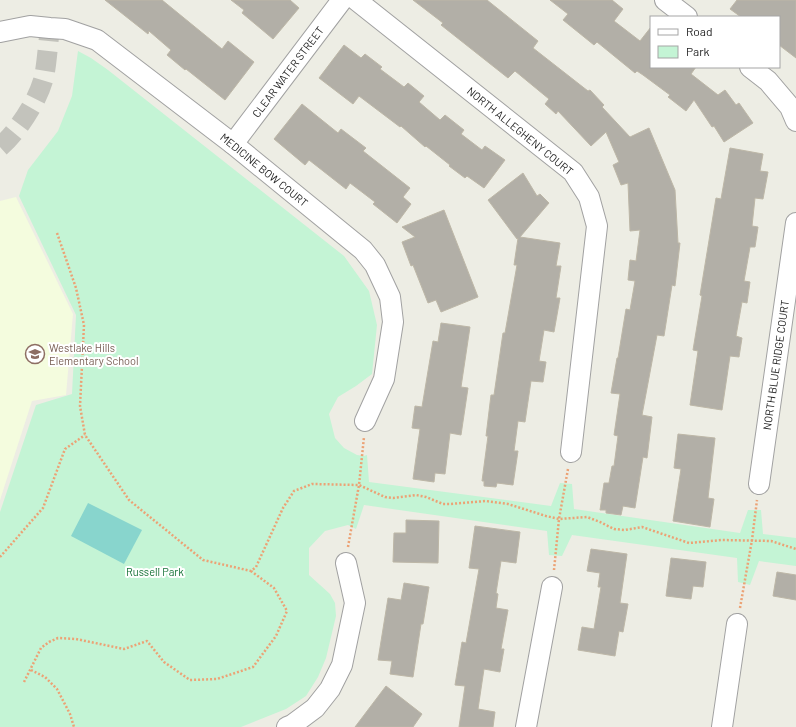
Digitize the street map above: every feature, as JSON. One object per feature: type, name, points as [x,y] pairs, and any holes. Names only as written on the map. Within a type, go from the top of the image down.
[{"type":"street","name":"CLEAR WATER STREET","points":[[233,144],[342,0]]},
{"type":"street","name":"NORTH ALLEGHENY COURT","points":[[356,0],[573,172],[589,197],[597,226],[572,452]]},
{"type":"street","points":[[665,0],[685,16]]},
{"type":"street","name":"MEDICINE BOW COURT","points":[[0,32],[30,26],[57,28],[97,40],[233,144],[363,250],[375,265],[390,297],[393,322],[384,379],[365,421]]},
{"type":"street","points":[[751,68],[768,81],[782,97],[790,107],[796,121]]},
{"type":"street","name":"NORTH BLUE RIDGE COURT","points":[[759,484],[796,223]]},
{"type":"street","points":[[287,727],[316,708],[330,689],[342,665],[355,603],[346,563]]},
{"type":"street","points":[[526,727],[552,587]]},
{"type":"street","points":[[722,727],[737,624]]},
{"type":"path","points":[[24,682],[41,648],[58,638],[76,639],[124,649],[147,641],[164,662],[190,680],[217,679],[253,666],[276,636],[287,611],[274,588],[251,571],[203,560],[129,500],[85,435],[80,406],[84,325],[76,288],[57,233]]},
{"type":"path","points":[[346,563],[359,485],[365,421]]},
{"type":"path","points":[[0,557],[43,508],[65,449],[85,435]]},
{"type":"path","points":[[552,587],[559,519],[572,452]]},
{"type":"path","points":[[251,571],[256,567],[283,508],[294,491],[312,484],[359,485],[385,497],[394,498],[416,495],[426,497],[443,504],[486,501],[508,504],[559,519],[587,517],[614,529],[625,530],[642,527],[689,542],[722,540],[771,541],[796,549]]},
{"type":"path","points":[[737,624],[752,540],[759,484]]},
{"type":"path","points":[[31,670],[45,678],[57,689],[70,714],[74,727]]},
{"type":"shaded area","name":"Westlake Hills Elementary School","points":[[16,197],[73,314],[66,395],[32,401],[0,500],[0,201]]},
{"type":"shaded area","points":[[88,503],[142,530],[124,564],[71,536]]},
{"type":"green space","name":"Russell Park","points":[[78,51],[108,70],[344,256],[369,291],[377,325],[372,374],[338,397],[329,414],[335,438],[344,448],[357,455],[367,455],[369,482],[551,506],[560,483],[572,484],[574,509],[740,533],[748,510],[761,510],[763,534],[796,538],[796,566],[759,561],[750,585],[738,582],[737,558],[572,535],[562,556],[549,555],[547,531],[364,505],[356,529],[348,525],[325,531],[309,548],[309,575],[330,594],[335,603],[336,616],[326,658],[318,677],[306,696],[286,709],[241,727],[0,727],[0,512],[36,405],[72,394],[76,315],[19,196],[28,170],[58,131],[72,96]]},
{"type":"building","points":[[105,0],[162,0],[222,49],[228,41],[254,62],[225,100],[167,55],[171,50],[149,31],[148,34]]},
{"type":"building","points":[[231,0],[290,0],[299,8],[273,39],[242,13],[244,10]]},
{"type":"building","points":[[413,0],[487,0],[538,41],[533,48],[588,91],[590,90],[604,105],[602,107],[630,137],[649,128],[675,190],[678,243],[680,243],[675,286],[672,285],[664,336],[657,335],[642,415],[652,417],[647,458],[643,457],[635,508],[623,506],[621,515],[606,513],[606,510],[600,510],[604,483],[609,483],[612,466],[614,466],[618,436],[614,435],[620,394],[611,393],[626,309],[630,310],[635,281],[628,280],[630,260],[636,261],[640,230],[630,231],[628,183],[621,185],[613,165],[619,162],[606,132],[591,146],[558,111],[556,114],[545,104],[549,99],[515,71],[508,78],[441,25],[443,23]]},
{"type":"building","points":[[550,0],[612,0],[623,9],[614,21],[640,41],[650,28],[650,68],[695,68],[691,74],[718,95],[725,90],[736,105],[739,103],[753,123],[724,142],[694,100],[686,111],[668,97],[670,95],[643,75],[637,71],[635,73],[597,42],[594,45],[563,20],[568,14]]},
{"type":"building","points":[[737,0],[796,0],[796,58],[780,46],[780,16],[740,16],[730,9]]},
{"type":"building","points":[[344,45],[361,58],[365,54],[382,67],[380,69],[404,87],[408,83],[424,96],[419,102],[440,120],[445,115],[464,130],[461,134],[482,150],[485,146],[505,160],[484,188],[467,176],[465,178],[401,126],[400,127],[359,96],[353,104],[319,78]]},
{"type":"building","points":[[302,104],[338,133],[341,129],[366,148],[363,151],[410,188],[403,197],[411,204],[397,223],[373,204],[375,202],[350,183],[346,189],[309,160],[305,165],[274,139]]},
{"type":"building","points":[[730,148],[763,154],[760,171],[768,172],[763,199],[755,198],[752,226],[758,227],[755,247],[750,247],[744,281],[750,282],[747,303],[742,302],[736,336],[742,338],[739,357],[730,356],[722,410],[690,405],[698,351],[693,350],[702,296],[700,295],[716,198],[721,199]]},
{"type":"building","points":[[523,173],[537,196],[540,194],[549,203],[520,237],[560,243],[556,266],[561,266],[556,298],[560,298],[554,332],[544,330],[539,361],[546,362],[543,382],[531,381],[525,422],[518,421],[514,451],[518,451],[513,485],[497,483],[496,487],[484,486],[484,481],[482,481],[488,436],[486,436],[491,395],[494,395],[503,333],[505,333],[517,265],[514,265],[518,238],[517,239],[488,200]]},
{"type":"building","points":[[444,210],[478,297],[441,312],[436,300],[428,303],[413,265],[411,266],[402,242],[415,237],[402,227]]},
{"type":"building","points":[[441,323],[470,327],[461,387],[468,388],[461,435],[450,433],[445,474],[435,473],[434,482],[413,479],[420,429],[412,428],[415,406],[422,407],[433,341],[438,342]]},
{"type":"building","points":[[678,434],[715,438],[708,498],[714,499],[710,527],[673,521],[681,469],[674,468]]},
{"type":"building","points":[[406,520],[439,521],[438,563],[393,562],[394,533],[406,533]]},
{"type":"building","points":[[475,526],[520,532],[516,563],[501,561],[496,593],[498,594],[496,608],[508,610],[501,649],[504,649],[500,672],[484,669],[478,709],[495,712],[493,727],[459,727],[465,686],[455,685],[462,642],[466,643],[479,569],[469,568]]},
{"type":"building","points":[[591,549],[627,554],[620,603],[628,604],[623,632],[619,631],[615,656],[578,650],[582,627],[594,629],[601,587],[598,587],[600,573],[587,571]]},
{"type":"building","points":[[671,558],[706,562],[703,587],[693,586],[691,599],[666,596]]},
{"type":"building","points":[[777,572],[796,575],[796,600],[773,596]]},
{"type":"building","points":[[404,583],[429,587],[423,624],[421,624],[413,677],[390,674],[392,661],[378,660],[388,598],[401,600]]},
{"type":"building","points":[[386,686],[422,714],[413,727],[355,727]]},
{"type":"tunnel","points":[[0,147],[14,133],[37,96],[44,77],[50,28]]},
{"type":"place","name":"Westlake Hills Elementary School","points":[[35,354]]}]
